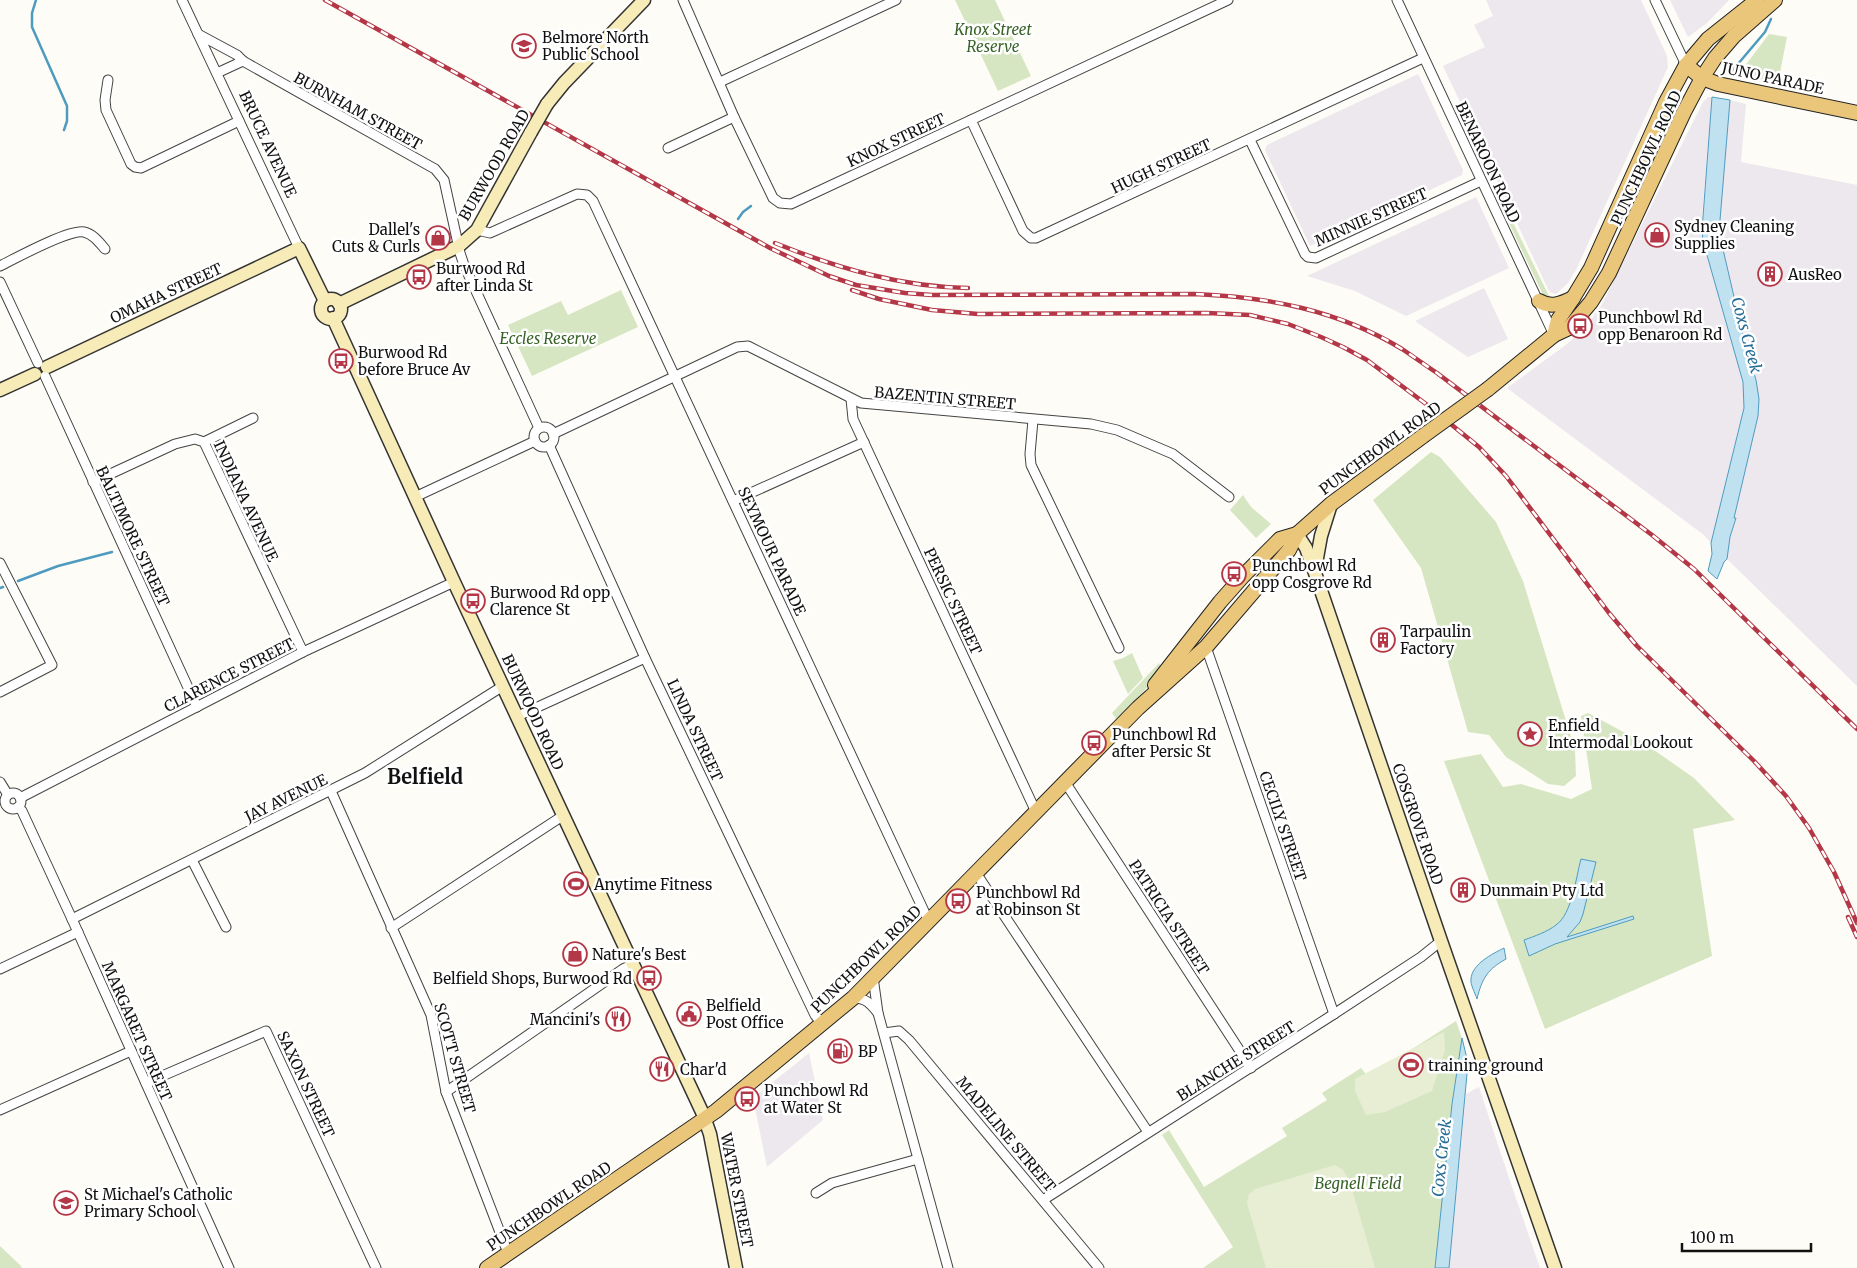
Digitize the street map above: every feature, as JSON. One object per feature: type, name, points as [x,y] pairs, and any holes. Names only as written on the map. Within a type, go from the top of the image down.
[{"type":"main road","name":"BURWOOD ROAD","points":[[339,304],[459,246],[478,230],[547,104],[564,83],[644,0]]},
{"type":"main road","name":"PUNCHBOWL ROAD","points":[[1554,335],[1558,320],[1573,298],[1602,243],[1669,96],[1686,65],[1708,39],[1757,0]]},
{"type":"main road","name":"PUNCHBOWL ROAD","points":[[487,1268],[705,1119],[732,1099],[853,998],[1138,708],[1206,647],[1289,550],[1297,534],[1330,504],[1364,478],[1488,389],[1554,335],[1569,328],[1591,302],[1603,284],[1702,78],[1714,59],[1729,41],[1775,0]]},
{"type":"main road","name":"JUNO PARADE","points":[[1686,65],[1702,78],[1718,84],[1857,113]]},
{"type":"main road","name":"BRUCE AVENUE","points":[[299,248],[325,301]]},
{"type":"main road","name":"OMAHA STREET","points":[[0,390],[299,248]]},
{"type":"main road","points":[[1539,301],[1544,304],[1554,305],[1573,298]]},
{"type":"main road","points":[[333,300],[339,304],[340,312],[333,318],[327,318],[322,313],[321,308],[325,301],[333,300]]},
{"type":"main road","name":"BURWOOD ROAD","points":[[333,318],[414,497],[705,1119]]},
{"type":"main road","points":[[1315,573],[1321,536],[1330,504]]},
{"type":"main road","name":"PUNCHBOWL ROAD","points":[[1138,708],[1220,602],[1243,576],[1280,539],[1297,534]]},
{"type":"main road","name":"COSGROVE ROAD","points":[[1297,534],[1306,548],[1315,573],[1440,941],[1555,1268]]},
{"type":"main road","name":"WATER STREET","points":[[705,1119],[710,1134],[736,1268]]},
{"type":"street","name":"BRUCE AVENUE","points":[[182,0],[299,248]]},
{"type":"street","name":"KNOX STREET","points":[[683,0],[734,117],[773,198],[780,204],[791,204],[1228,0]]},
{"type":"street","points":[[720,82],[896,0]]},
{"type":"street","name":"BENAROON ROAD","points":[[1397,0],[1554,335]]},
{"type":"street","points":[[1655,0],[1686,65]]},
{"type":"street","name":"BURNHAM STREET","points":[[198,34],[237,55],[243,62],[435,169],[444,180],[459,246]]},
{"type":"street","name":"HUGH STREET","points":[[970,120],[1023,231],[1030,238],[1041,236],[1423,58]]},
{"type":"street","points":[[217,73],[243,62]]},
{"type":"street","points":[[108,80],[105,100],[106,110],[131,164],[135,167],[141,168],[239,121]]},
{"type":"street","points":[[668,148],[734,117]]},
{"type":"street","name":"MINNIE STREET","points":[[1250,140],[1305,254],[1311,258],[1316,258],[1481,181]]},
{"type":"street","name":"SEYMOUR PARADE","points":[[478,230],[490,233],[578,194],[587,195],[593,201],[929,922]]},
{"type":"street","points":[[0,266],[65,235],[76,232],[93,236],[105,249]]},
{"type":"street","points":[[459,246],[464,264],[539,428]]},
{"type":"street","name":"BALTIMORE STREET","points":[[0,282],[197,707]]},
{"type":"street","name":"BAZENTIN STREET","points":[[553,434],[674,375],[737,347],[748,346],[851,399],[871,405],[1091,424],[1117,430],[1173,454],[1229,496]]},
{"type":"street","name":"PERSIC STREET","points":[[851,399],[853,419],[1036,812]]},
{"type":"street","points":[[204,442],[253,418]]},
{"type":"street","points":[[1033,420],[1031,465],[1118,648]]},
{"type":"street","points":[[539,428],[548,428],[553,434],[553,440],[549,445],[542,446],[535,441],[535,432],[539,428]]},
{"type":"street","name":"INDIANA AVENUE","points":[[93,482],[175,444],[195,439],[204,442],[303,652]]},
{"type":"street","points":[[414,497],[535,441]]},
{"type":"street","points":[[733,501],[864,442]]},
{"type":"street","name":"LINDA STREET","points":[[549,445],[645,658],[815,1015],[822,1024]]},
{"type":"street","points":[[0,563],[52,665],[0,692]]},
{"type":"street","name":"CLARENCE STREET","points":[[19,802],[303,652],[454,582]]},
{"type":"street","name":"CECILY STREET","points":[[1206,647],[1334,1014]]},
{"type":"street","points":[[518,716],[645,658]]},
{"type":"street","name":"JAY AVENUE","points":[[72,918],[365,773],[503,686]]},
{"type":"street","points":[[0,782],[4,802],[11,809],[19,802],[15,793],[4,802]]},
{"type":"street","name":"PATRICIA STREET","points":[[1065,782],[1251,1068]]},
{"type":"street","name":"SCOTT STREET","points":[[331,791],[431,1015],[446,1092],[508,1253]]},
{"type":"street","name":"MARGARET STREET","points":[[19,802],[229,1268]]},
{"type":"street","points":[[391,928],[564,816]]},
{"type":"street","points":[[192,860],[226,927]]},
{"type":"street","points":[[976,873],[1148,1132]]},
{"type":"street","points":[[0,969],[78,932]]},
{"type":"street","name":"BLANCHE STREET","points":[[1043,1200],[1334,1014],[1421,957],[1440,941]]},
{"type":"street","points":[[446,1092],[615,974],[633,964]]},
{"type":"street","points":[[873,977],[878,1013],[948,1268]]},
{"type":"street","points":[[853,998],[861,998],[868,1001],[878,1013]]},
{"type":"street","name":"MADELINE STREET","points":[[884,1033],[899,1030],[909,1040],[1099,1268]]},
{"type":"street","name":"SAXON STREET","points":[[146,1083],[266,1031],[376,1268]]},
{"type":"street","points":[[0,1110],[131,1052]]},
{"type":"street","points":[[816,1193],[832,1183],[918,1159]]},
{"type":"shaded area","points":[[1486,0],[1641,0],[1667,56],[1668,67],[1576,270],[1568,283],[1556,294],[1551,293],[1548,289],[1443,66],[1485,47],[1474,25],[1493,16]]},
{"type":"shaded area","points":[[1670,0],[1729,0],[1707,23],[1688,37]]},
{"type":"shaded area","points":[[1418,74],[1463,170],[1462,175],[1310,246],[1265,150],[1267,145]]},
{"type":"shaded area","points":[[1708,97],[1712,97],[1702,216],[1703,241],[1743,382],[1744,408],[1711,543],[1704,535],[1507,388],[1567,344],[1588,324],[1601,306],[1703,102]]},
{"type":"shaded area","points":[[1730,100],[1746,104],[1741,162],[1857,185],[1857,686],[1727,559],[1730,537],[1736,519],[1734,518],[1759,410],[1756,380],[1741,327],[1719,232]]},
{"type":"shaded area","points":[[1476,197],[1509,268],[1406,316],[1355,291],[1307,276]]},
{"type":"shaded area","points":[[1484,288],[1508,339],[1468,357],[1415,321]]},
{"type":"shaded area","points":[[809,1053],[823,1120],[767,1167],[753,1098]]},
{"type":"shaded area","points":[[1479,1087],[1540,1268],[1449,1268],[1466,1094]]},
{"type":"green space","name":"Knox Street Reserve","points":[[955,0],[995,0],[1031,76],[998,91]]},
{"type":"green space","points":[[1769,34],[1787,37],[1778,83],[1738,75]]},
{"type":"green space","points":[[1503,202],[1552,300],[1544,297],[1500,204]]},
{"type":"green space","name":"Eccles Reserve","points":[[621,290],[638,327],[532,376],[508,325],[561,301],[568,315]]},
{"type":"green space","points":[[1431,452],[1440,457],[1496,522],[1523,581],[1575,750],[1576,776],[1564,786],[1548,784],[1506,757],[1489,735],[1468,732],[1421,568],[1373,500]]},
{"type":"green space","points":[[1243,495],[1251,507],[1271,524],[1256,538],[1230,510]]},
{"type":"green space","points":[[1132,653],[1143,678],[1128,694],[1113,661]]},
{"type":"green space","points":[[1159,663],[1162,669],[1138,698],[1116,719],[1112,713]]},
{"type":"green space","points":[[1588,713],[1644,743],[1694,778],[1735,820],[1693,829],[1712,956],[1545,1029],[1444,761],[1481,754],[1503,787],[1521,784],[1571,799],[1592,789],[1581,716]]},
{"type":"green space","name":"Begnell Field","points":[[1456,1021],[1462,1038],[1452,1104],[1435,1268],[1203,1268],[1233,1247],[1162,1135],[1169,1130],[1204,1187],[1287,1136],[1282,1128],[1327,1100],[1322,1093],[1361,1068],[1368,1077]]},
{"type":"green space","name":"training ground","points":[[1444,1032],[1445,1050],[1432,1091],[1385,1112],[1366,1115],[1355,1091],[1355,1079]]},
{"type":"green space","points":[[1335,1165],[1343,1170],[1350,1182],[1375,1268],[1266,1268],[1247,1203],[1249,1194],[1255,1189]]},
{"type":"green space","points":[[0,1246],[20,1265],[22,1268],[0,1268]]},
{"type":"water","points":[[1712,97],[1730,100],[1719,232],[1741,327],[1756,380],[1759,399],[1758,416],[1734,518],[1736,518],[1730,537],[1727,559],[1717,579],[1708,571],[1712,554],[1711,543],[1744,408],[1743,382],[1703,241],[1702,230]]},
{"type":"water","points":[[1581,859],[1596,862],[1580,922],[1567,937],[1633,916],[1634,919],[1555,944],[1529,956],[1524,940],[1541,934],[1556,925],[1566,913],[1573,895]]},
{"type":"water","points":[[1504,948],[1506,959],[1487,975],[1481,985],[1477,999],[1471,983],[1472,974],[1483,960]]},
{"type":"water","points":[[1462,1038],[1468,1063],[1449,1268],[1435,1268],[1452,1104]]},
{"type":"waterway","points":[[36,0],[32,13],[32,27],[67,106],[67,121],[64,130]]},
{"type":"waterway","name":"Coxs Creek","points":[[1732,71],[1765,32],[1771,19]]},
{"type":"waterway","points":[[738,219],[751,206]]},
{"type":"waterway","points":[[18,581],[58,566],[112,552]]},
{"type":"railway","points":[[325,0],[770,248],[829,276],[856,285],[905,293],[932,295],[1195,294],[1249,298],[1302,308],[1353,324],[1402,349],[1437,373],[1652,535],[1694,569],[1857,729]]},
{"type":"railway","points":[[775,243],[846,268],[894,280],[943,287],[968,288]]},
{"type":"railway","points":[[852,290],[879,299],[932,310],[978,314],[1207,313],[1250,315],[1288,324],[1343,347],[1367,360],[1479,447],[1506,476],[1609,613],[1637,646],[1754,761],[1786,796],[1809,828],[1834,872],[1857,923]]},
{"type":"railway","points":[[1848,917],[1857,937]]},
{"type":"place","name":"Belmore North Public School","points":[[524,46]]},
{"type":"place","name":"Sydney Cleaning Supplies","points":[[1657,235]]},
{"type":"place","name":"Dallel's Cuts & Curls","points":[[438,238]]},
{"type":"place","name":"AusReo","points":[[1770,274]]},
{"type":"place","name":"Burwood Rd after Linda St","points":[[419,277]]},
{"type":"place","name":"Punchbowl Rd opp Benaroon Rd","points":[[1580,326]]},
{"type":"place","name":"Burwood Rd before Bruce Av","points":[[341,361]]},
{"type":"place","name":"Punchbowl Rd opp Cosgrove Rd","points":[[1234,574]]},
{"type":"place","name":"Burwood Rd opp Clarence St","points":[[473,601]]},
{"type":"place","name":"Tarpaulin Factory","points":[[1383,640]]},
{"type":"place","name":"Enfield Intermodal Lookout","points":[[1530,734]]},
{"type":"place","name":"Punchbowl Rd after Persic St","points":[[1094,743]]},
{"type":"place","name":"Anytime Fitness","points":[[576,884]]},
{"type":"place","name":"Dunmain Pty Ltd","points":[[1463,890]]},
{"type":"place","name":"Punchbowl Rd at Robinson St","points":[[958,901]]},
{"type":"place","name":"Nature's Best","points":[[575,954]]},
{"type":"place","name":"Belfield Shops, Burwood Rd","points":[[649,978]]},
{"type":"place","name":"Belfield Post Office","points":[[689,1014]]},
{"type":"place","name":"Mancini's","points":[[618,1019]]},
{"type":"place","name":"BP","points":[[840,1051]]},
{"type":"place","name":"training ground","points":[[1411,1065]]},
{"type":"place","name":"Char'd","points":[[662,1069]]},
{"type":"place","name":"Punchbowl Rd at Water St","points":[[747,1099]]},
{"type":"place","name":"St Michael's Catholic Primary School","points":[[66,1203]]},
{"type":"district","name":"Belfield","points":[[425,776]]}]
